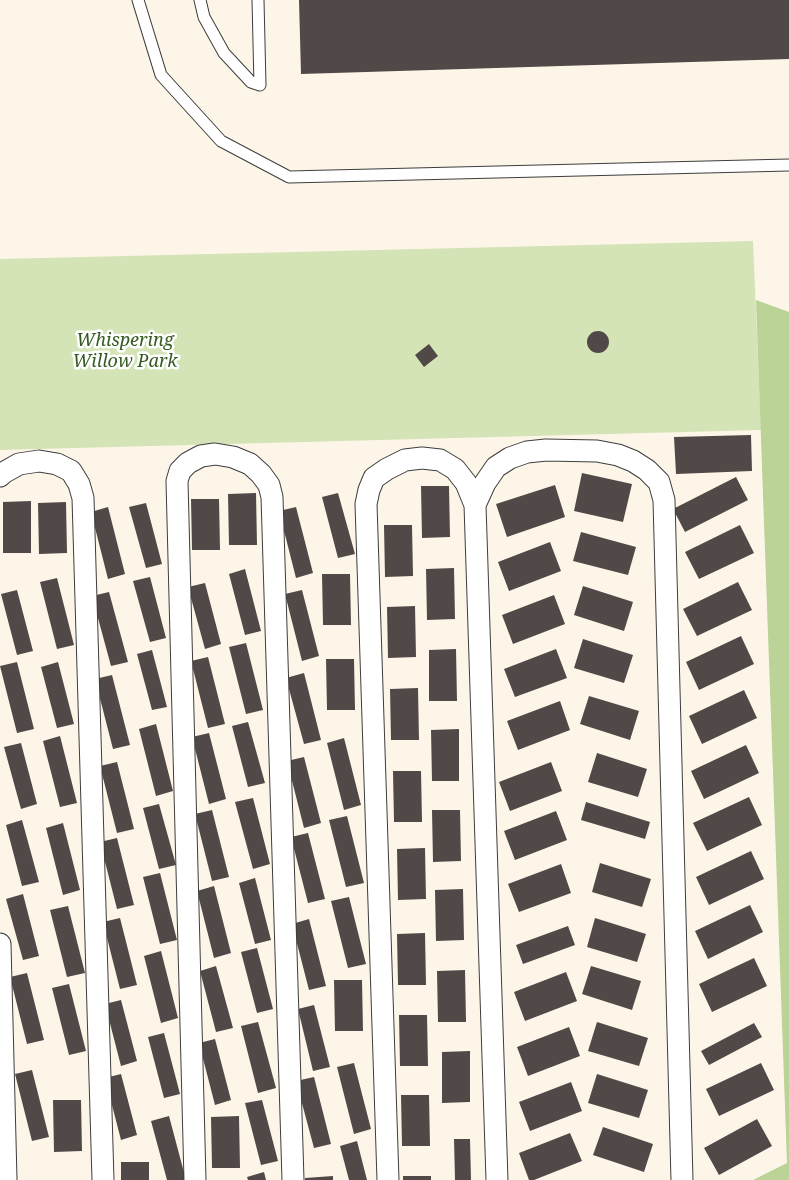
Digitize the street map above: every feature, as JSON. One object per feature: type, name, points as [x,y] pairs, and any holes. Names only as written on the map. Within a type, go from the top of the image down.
[{"type":"street","points":[[476,505],[486,483],[496,468],[510,458],[527,452],[546,450],[597,451],[618,455],[633,461],[647,470],[659,482],[664,500],[682,1180]]},
{"type":"street","points":[[195,1180],[177,481],[180,471],[188,463],[201,456],[215,454],[232,457],[250,464],[265,479],[269,485],[272,497],[293,1180]]},
{"type":"street","points":[[388,1180],[366,504],[374,478],[405,460],[422,458],[440,460],[455,469],[466,483],[476,505],[497,1180]]},
{"type":"street","points":[[0,476],[19,464],[38,461],[57,464],[71,471],[79,484],[83,498],[103,1180]]},
{"type":"street","points":[[0,944],[6,1180]]},
{"type":"street","points":[[0,1176],[6,1180]]},
{"type":"lane","points":[[138,0],[162,75],[221,141],[289,177],[789,165]]},
{"type":"lane","points":[[200,0],[204,17],[224,53],[251,82],[260,86],[258,0]]},
{"type":"green space","name":"Whispering Willow Park","points":[[753,241],[761,430],[0,450],[0,259]]},
{"type":"green space","points":[[756,300],[789,312],[789,1180],[753,1180],[787,1163]]},
{"type":"building","points":[[299,0],[789,0],[789,59],[301,74]]},
{"type":"building","points":[[598,331],[606,334],[609,342],[606,350],[598,353],[590,350],[587,342],[590,334]]},
{"type":"building","points":[[429,344],[438,356],[424,367],[415,355]]},
{"type":"building","points":[[751,435],[752,471],[676,474],[674,437]]},
{"type":"building","points":[[582,473],[632,484],[623,522],[574,511]]},
{"type":"building","points":[[736,477],[748,500],[685,532],[673,509]]},
{"type":"building","points":[[555,485],[565,517],[507,537],[496,504]]},
{"type":"building","points":[[421,486],[449,486],[450,537],[422,538]]},
{"type":"building","points":[[256,493],[257,545],[229,545],[228,494]]},
{"type":"building","points":[[338,493],[355,554],[338,558],[322,497]]},
{"type":"building","points":[[191,499],[219,499],[220,550],[192,550]]},
{"type":"building","points":[[31,501],[31,553],[3,553],[3,502]]},
{"type":"building","points":[[66,502],[67,553],[39,554],[38,503]]},
{"type":"building","points":[[146,503],[162,564],[146,568],[129,507]]},
{"type":"building","points":[[108,507],[125,574],[108,579],[91,512]]},
{"type":"building","points":[[296,507],[313,573],[296,578],[279,511]]},
{"type":"building","points":[[384,525],[412,525],[413,576],[385,577]]},
{"type":"building","points":[[740,525],[754,553],[699,579],[685,552]]},
{"type":"building","points":[[581,532],[636,547],[628,575],[573,561]]},
{"type":"building","points":[[550,542],[561,571],[509,591],[498,562]]},
{"type":"building","points":[[454,568],[455,619],[427,620],[426,569]]},
{"type":"building","points":[[245,569],[261,631],[245,635],[229,574]]},
{"type":"building","points":[[322,574],[350,574],[351,625],[323,625]]},
{"type":"building","points":[[150,577],[166,638],[150,642],[133,581]]},
{"type":"building","points":[[57,578],[74,645],[57,649],[40,582]]},
{"type":"building","points":[[738,582],[752,610],[697,636],[683,609]]},
{"type":"building","points":[[205,583],[221,644],[205,649],[188,587]]},
{"type":"building","points":[[583,586],[633,602],[624,631],[574,615]]},
{"type":"building","points":[[17,590],[33,651],[17,655],[1,594]]},
{"type":"building","points":[[302,590],[319,656],[302,661],[285,594]]},
{"type":"building","points":[[109,592],[128,662],[111,666],[92,596]]},
{"type":"building","points":[[554,595],[565,624],[513,644],[502,615]]},
{"type":"building","points":[[415,606],[416,657],[388,658],[387,607]]},
{"type":"building","points":[[741,636],[754,664],[699,690],[686,662]]},
{"type":"building","points":[[583,639],[633,655],[624,683],[574,668]]},
{"type":"building","points":[[246,643],[263,710],[246,714],[229,647]]},
{"type":"building","points":[[456,649],[457,701],[429,701],[429,650]]},
{"type":"building","points":[[556,649],[567,678],[515,697],[504,669]]},
{"type":"building","points":[[152,650],[167,707],[152,710],[137,654]]},
{"type":"building","points":[[208,657],[225,724],[208,728],[191,661]]},
{"type":"building","points":[[326,659],[354,659],[355,710],[327,710]]},
{"type":"building","points":[[17,662],[34,729],[17,733],[0,666]]},
{"type":"building","points":[[58,662],[74,724],[57,728],[41,667]]},
{"type":"building","points":[[304,673],[321,740],[304,744],[286,678]]},
{"type":"building","points":[[112,675],[130,745],[113,749],[95,679]]},
{"type":"building","points":[[418,688],[419,740],[391,740],[390,689]]},
{"type":"building","points":[[744,690],[757,718],[702,744],[689,716]]},
{"type":"building","points":[[589,696],[639,711],[630,740],[580,724]]},
{"type":"building","points":[[560,701],[570,730],[518,750],[507,721]]},
{"type":"building","points":[[248,722],[265,783],[248,787],[232,726]]},
{"type":"building","points":[[156,724],[173,791],[156,796],[139,729]]},
{"type":"building","points":[[459,729],[459,781],[432,781],[431,730]]},
{"type":"building","points":[[209,733],[226,799],[209,804],[192,737]]},
{"type":"building","points":[[60,736],[77,803],[60,807],[43,741]]},
{"type":"building","points":[[344,738],[361,805],[344,810],[327,743]]},
{"type":"building","points":[[21,743],[37,804],[21,809],[4,747]]},
{"type":"building","points":[[746,745],[759,773],[704,799],[691,771]]},
{"type":"building","points":[[597,753],[647,769],[638,797],[588,782]]},
{"type":"building","points":[[304,757],[321,823],[304,828],[287,761]]},
{"type":"building","points":[[117,762],[134,829],[117,833],[100,766]]},
{"type":"building","points":[[551,762],[562,791],[510,811],[499,782]]},
{"type":"building","points":[[393,771],[421,771],[422,822],[394,822]]},
{"type":"building","points":[[749,797],[762,825],[707,851],[693,823]]},
{"type":"building","points":[[253,798],[270,864],[253,869],[235,802]]},
{"type":"building","points":[[586,802],[650,822],[645,839],[581,820]]},
{"type":"building","points":[[159,804],[176,865],[159,869],[143,808]]},
{"type":"building","points":[[212,810],[229,877],[212,881],[195,814]]},
{"type":"building","points":[[432,810],[460,810],[461,861],[433,862]]},
{"type":"building","points":[[556,811],[567,840],[515,860],[504,831]]},
{"type":"building","points":[[347,816],[364,883],[346,887],[329,820]]},
{"type":"building","points":[[22,820],[39,882],[22,886],[6,825]]},
{"type":"building","points":[[63,823],[80,890],[63,895],[46,828]]},
{"type":"building","points":[[308,833],[325,899],[308,903],[291,837]]},
{"type":"building","points":[[117,838],[134,905],[117,909],[100,842]]},
{"type":"building","points":[[425,848],[426,899],[398,900],[397,849]]},
{"type":"building","points":[[751,851],[764,879],[709,905],[696,877]]},
{"type":"building","points":[[600,863],[651,879],[642,907],[592,892]]},
{"type":"building","points":[[561,864],[571,893],[519,912],[508,884]]},
{"type":"building","points":[[160,873],[177,940],[160,944],[143,877]]},
{"type":"building","points":[[255,878],[271,940],[255,944],[239,883]]},
{"type":"building","points":[[214,886],[231,953],[214,958],[197,891]]},
{"type":"building","points":[[463,889],[464,940],[436,941],[435,890]]},
{"type":"building","points":[[23,894],[39,956],[23,960],[6,899]]},
{"type":"building","points":[[349,897],[366,964],[348,968],[331,901]]},
{"type":"building","points":[[750,905],[763,932],[708,959],[695,931]]},
{"type":"building","points":[[68,906],[85,973],[67,977],[50,910]]},
{"type":"building","points":[[120,918],[137,985],[120,989],[103,922]]},
{"type":"building","points":[[595,918],[646,934],[637,962],[587,947]]},
{"type":"building","points":[[309,919],[326,986],[309,990],[292,924]]},
{"type":"building","points":[[568,926],[575,945],[523,964],[516,945]]},
{"type":"building","points":[[425,933],[426,985],[398,985],[397,934]]},
{"type":"building","points":[[257,948],[273,1009],[257,1013],[241,952]]},
{"type":"building","points":[[161,951],[178,1018],[161,1023],[144,956]]},
{"type":"building","points":[[754,958],[767,986],[712,1012],[699,984]]},
{"type":"building","points":[[216,966],[233,1028],[216,1032],[200,971]]},
{"type":"building","points":[[591,966],[641,981],[632,1010],[582,994]]},
{"type":"building","points":[[465,970],[466,1022],[438,1022],[437,971]]},
{"type":"building","points":[[566,972],[577,1001],[525,1021],[514,992]]},
{"type":"building","points":[[27,973],[44,1040],[27,1044],[10,977]]},
{"type":"building","points":[[334,980],[362,980],[363,1031],[335,1031]]},
{"type":"building","points":[[69,984],[86,1051],[69,1055],[52,988]]},
{"type":"building","points":[[121,1000],[137,1061],[121,1066],[105,1004]]},
{"type":"building","points":[[314,1005],[330,1067],[313,1071],[298,1009]]},
{"type":"building","points":[[399,1015],[427,1015],[428,1066],[400,1066]]},
{"type":"building","points":[[258,1022],[276,1088],[258,1093],[241,1026]]},
{"type":"building","points":[[597,1022],[648,1038],[639,1066],[588,1051]]},
{"type":"building","points":[[754,1023],[762,1037],[709,1065],[701,1051]]},
{"type":"building","points":[[569,1027],[580,1056],[528,1076],[517,1047]]},
{"type":"building","points":[[164,1033],[180,1094],[164,1098],[148,1037]]},
{"type":"building","points":[[215,1039],[231,1100],[215,1105],[199,1043]]},
{"type":"building","points":[[470,1051],[470,1102],[442,1103],[442,1052]]},
{"type":"building","points":[[354,1063],[371,1129],[354,1134],[337,1067]]},
{"type":"building","points":[[761,1063],[774,1090],[719,1116],[706,1089]]},
{"type":"building","points":[[32,1070],[49,1137],[32,1141],[15,1074]]},
{"type":"building","points":[[121,1074],[137,1135],[121,1140],[105,1078]]},
{"type":"building","points":[[597,1074],[648,1090],[639,1118],[588,1103]]},
{"type":"building","points":[[314,1077],[331,1144],[314,1148],[296,1081]]},
{"type":"building","points":[[571,1082],[582,1111],[530,1131],[519,1102]]},
{"type":"building","points":[[401,1095],[429,1095],[430,1146],[402,1146]]},
{"type":"building","points":[[53,1100],[81,1100],[82,1151],[54,1152]]},
{"type":"building","points":[[262,1100],[278,1161],[261,1165],[245,1103]]},
{"type":"building","points":[[169,1116],[186,1180],[167,1180],[151,1121]]},
{"type":"building","points":[[239,1116],[240,1168],[212,1168],[211,1117]]},
{"type":"building","points":[[757,1119],[772,1146],[719,1175],[704,1148]]},
{"type":"building","points":[[603,1127],[653,1144],[644,1172],[593,1155]]},
{"type":"building","points":[[570,1133],[582,1161],[534,1180],[529,1180],[519,1153]]},
{"type":"building","points":[[454,1139],[470,1139],[471,1180],[455,1180]]},
{"type":"building","points":[[357,1141],[367,1180],[349,1180],[340,1146]]},
{"type":"building","points":[[121,1162],[149,1162],[149,1180],[121,1180]]},
{"type":"building","points":[[264,1172],[266,1180],[248,1180],[247,1177]]},
{"type":"building","points":[[333,1176],[333,1180],[305,1180],[305,1178]]},
{"type":"building","points":[[403,1176],[431,1176],[431,1180],[403,1180]]}]
